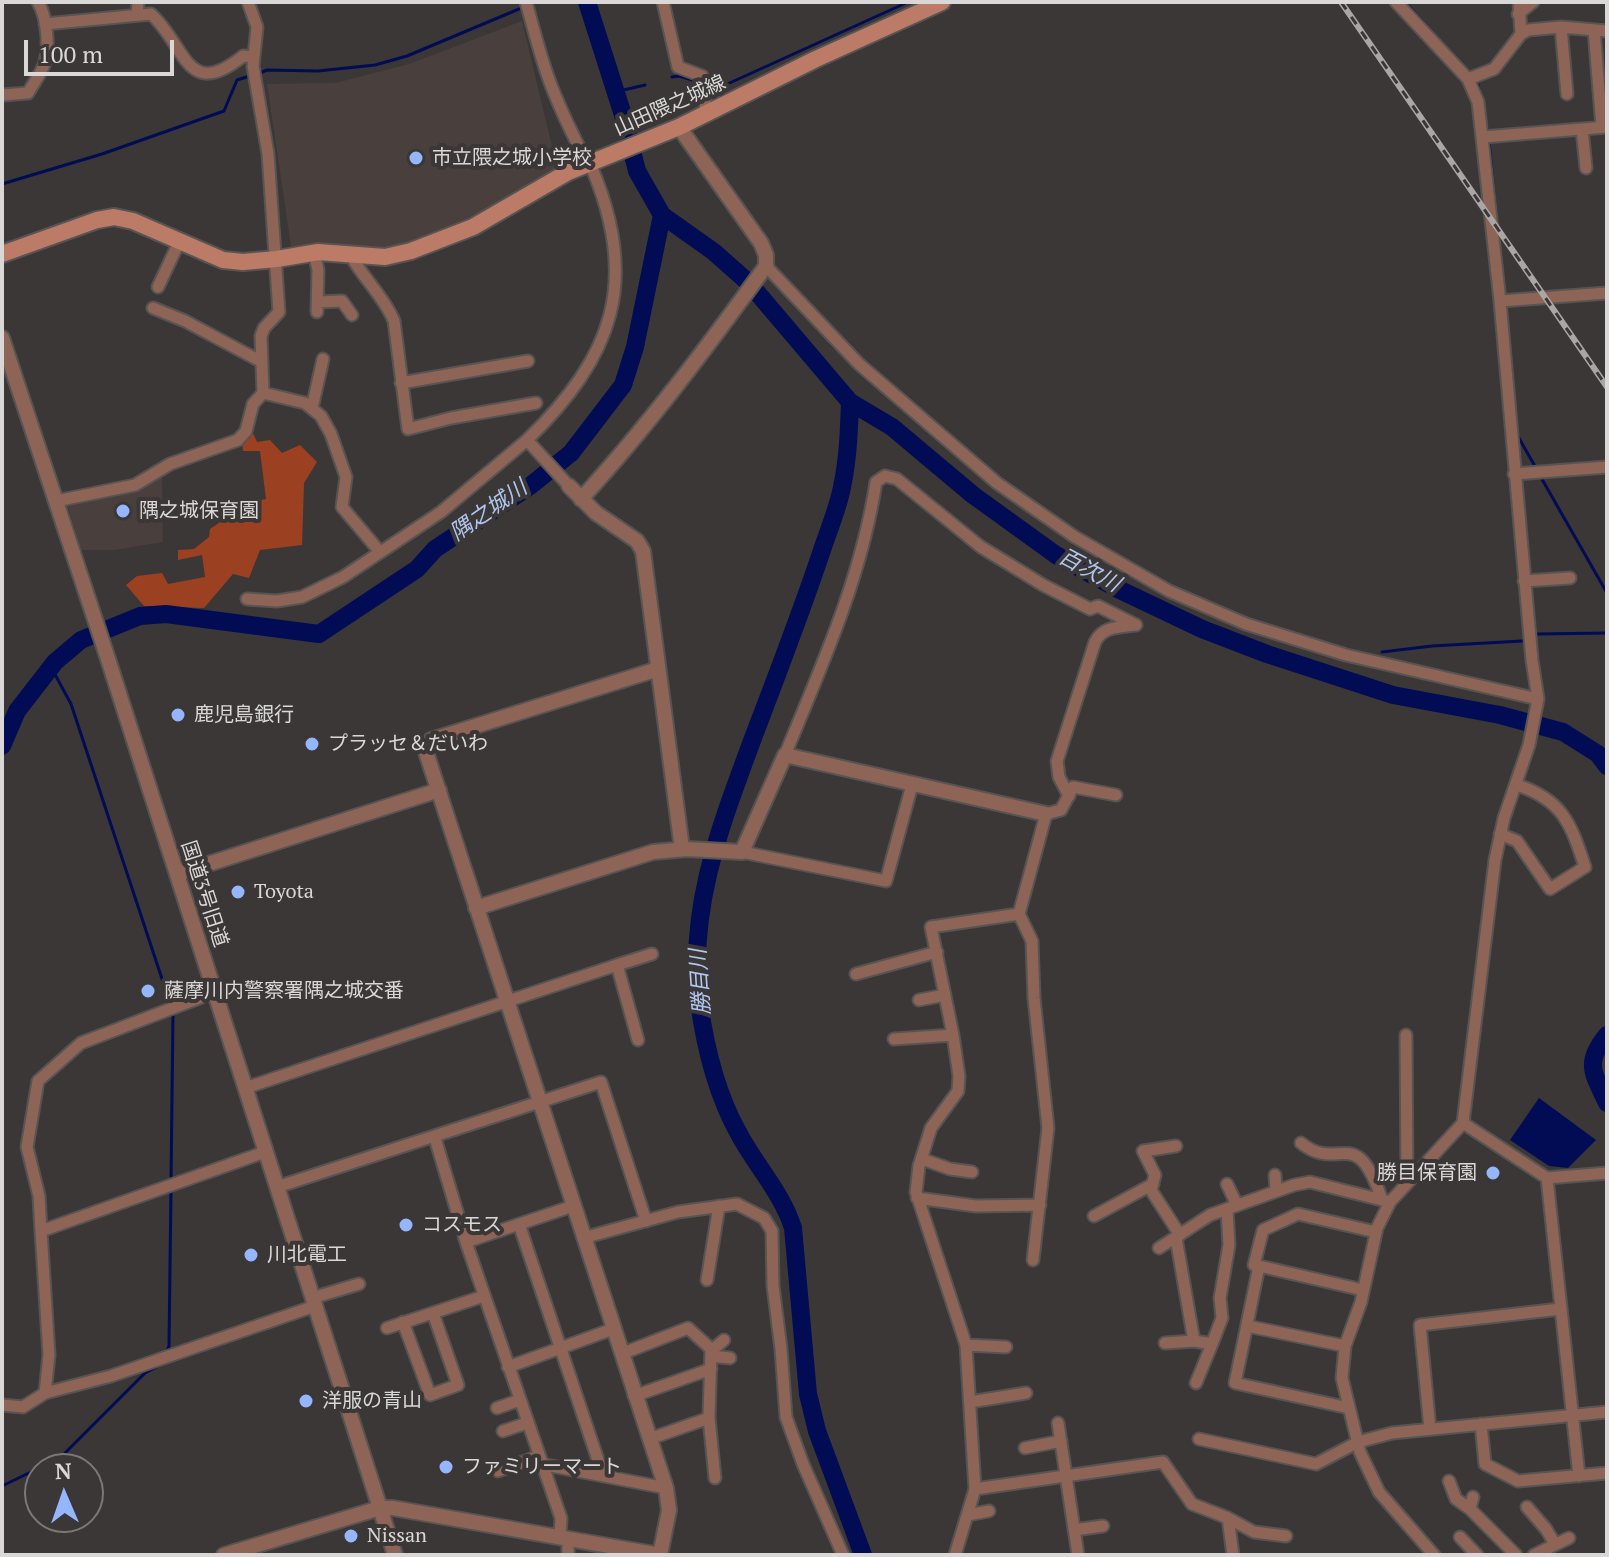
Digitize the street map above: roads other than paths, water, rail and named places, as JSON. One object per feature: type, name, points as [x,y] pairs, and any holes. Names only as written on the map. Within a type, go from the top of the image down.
[{"type":"main road","name":"山田隈之城線","points":[[2,254],[97,220],[114,217],[133,221],[223,260],[243,262],[314,253],[385,257],[473,227],[548,182],[673,129],[942,2]]},
{"type":"street","points":[[2,95],[28,93],[45,63],[45,24],[38,2]]},
{"type":"street","points":[[137,15],[138,2]]},
{"type":"street","points":[[56,501],[135,485],[170,464],[238,440],[246,431],[253,404],[263,393],[261,336],[279,312],[277,259],[268,154],[253,68],[257,27],[248,2]]},
{"type":"street","points":[[247,599],[277,601],[302,597],[343,577],[441,512],[529,442],[580,379],[598,350],[613,302],[615,237],[592,162],[579,146],[547,76],[526,2]]},
{"type":"street","points":[[663,2],[678,67],[702,76],[706,113]]},
{"type":"street","points":[[1396,2],[1468,79],[1487,137],[1503,300],[1514,474],[1538,699],[1529,745],[1500,834],[1495,860],[1463,1123],[1386,1201],[1345,1346],[1342,1378],[1358,1442],[1379,1492],[1434,1555]]},
{"type":"street","points":[[1521,34],[1519,8],[1533,2]]},
{"type":"street","points":[[45,24],[151,14],[197,71],[214,74],[243,56],[253,68]]},
{"type":"street","points":[[1468,79],[1494,69],[1521,34],[1528,30],[1561,27],[1601,31],[1604,127],[1487,137]]},
{"type":"street","points":[[1561,27],[1567,94]]},
{"type":"street","points":[[581,499],[622,453],[764,268],[766,255],[761,243],[673,129]]},
{"type":"street","points":[[1582,129],[1586,168]]},
{"type":"street","points":[[158,287],[180,240]]},
{"type":"street","points":[[314,253],[318,270],[318,307],[342,301],[352,315]]},
{"type":"street","points":[[351,256],[364,278],[388,306],[394,321],[408,429],[536,403]]},
{"type":"street","points":[[764,268],[859,364],[997,483],[1075,537],[1169,591],[1246,624],[1346,655],[1538,699]]},
{"type":"street","points":[[1503,300],[1607,293]]},
{"type":"street","points":[[153,308],[185,321],[262,362]]},
{"type":"street","name":"国道3号旧道","points":[[2,338],[395,1555]]},
{"type":"street","points":[[312,408],[325,374],[323,359]]},
{"type":"street","points":[[401,383],[528,361]]},
{"type":"street","points":[[263,393],[305,403],[326,425],[346,477],[342,507],[380,552]]},
{"type":"street","points":[[529,442],[581,499],[637,541],[643,551],[684,849]]},
{"type":"street","points":[[1514,474],[1607,467]]},
{"type":"street","points":[[739,852],[785,755],[839,622],[861,559],[876,482],[885,476],[897,479],[981,547],[1043,585],[1090,609],[1098,606],[1136,625],[1106,630],[1099,634],[1095,642],[1057,761],[1059,777],[1069,796]]},
{"type":"street","points":[[1524,581],[1570,578]]},
{"type":"street","points":[[233,1554],[380,1508],[393,1508],[660,1555],[669,1510],[666,1488],[425,749],[431,740],[658,669]]},
{"type":"street","points":[[785,755],[1046,814],[1061,810],[1073,787],[1116,795]]},
{"type":"street","points":[[476,908],[653,852],[684,849],[739,852],[886,881],[912,785]]},
{"type":"street","points":[[1500,834],[1517,841],[1550,889],[1585,867],[1567,818],[1547,798],[1517,785]]},
{"type":"street","points":[[177,874],[439,790]]},
{"type":"street","points":[[1033,1260],[1048,1128],[1034,998],[1032,941],[1019,914],[1046,814]]},
{"type":"street","points":[[955,1555],[975,1489],[966,1345],[916,1192],[931,1128],[958,1091],[959,1076],[931,927],[1019,914]]},
{"type":"street","points":[[856,974],[937,952]]},
{"type":"street","points":[[245,1088],[652,954]]},
{"type":"street","points":[[617,965],[638,1040]]},
{"type":"street","points":[[45,1393],[49,1355],[39,1196],[27,1147],[38,1081],[81,1043],[215,992]]},
{"type":"street","points":[[919,1000],[945,995]]},
{"type":"street","points":[[894,1039],[953,1035]]},
{"type":"street","points":[[1406,1035],[1407,1181]]},
{"type":"street","points":[[277,1187],[601,1082],[646,1221]]},
{"type":"street","points":[[1463,1123],[1547,1178],[1607,1173]]},
{"type":"street","points":[[435,1138],[466,1242],[561,1518],[568,1555]]},
{"type":"street","points":[[1301,1143],[1310,1151],[1344,1152],[1361,1157],[1374,1174],[1386,1201]]},
{"type":"street","points":[[1176,1146],[1143,1151],[1155,1175],[1151,1190],[1178,1236],[1194,1341]]},
{"type":"street","points":[[41,1231],[265,1152]]},
{"type":"street","points":[[922,1159],[950,1169],[972,1172]]},
{"type":"street","points":[[1275,1175],[1276,1191]]},
{"type":"street","points":[[1547,1178],[1579,1476]]},
{"type":"street","points":[[1159,1248],[1210,1215],[1310,1182],[1386,1201]]},
{"type":"street","points":[[1094,1216],[1130,1189],[1153,1184]]},
{"type":"street","points":[[1196,1383],[1222,1318],[1220,1298],[1232,1207],[1227,1184]]},
{"type":"street","points":[[917,1198],[976,1206],[1040,1205]]},
{"type":"street","points":[[583,1238],[678,1212],[737,1204],[764,1218],[772,1231],[773,1286],[786,1417],[843,1555]]},
{"type":"street","points":[[466,1242],[573,1206]]},
{"type":"street","points":[[707,1280],[719,1206]]},
{"type":"street","points":[[1363,1290],[1254,1265],[1263,1230],[1298,1214],[1376,1232]]},
{"type":"street","points":[[519,1224],[603,1475]]},
{"type":"street","points":[[1259,1266],[1235,1383],[1349,1408]]},
{"type":"street","points":[[2,1405],[23,1407],[45,1393],[111,1376],[359,1284]]},
{"type":"street","points":[[387,1328],[484,1296]]},
{"type":"street","points":[[1430,1429],[1420,1325],[1560,1309]]},
{"type":"street","points":[[403,1322],[430,1395],[458,1385],[433,1313]]},
{"type":"street","points":[[694,1334],[697,1319]]},
{"type":"street","points":[[1247,1326],[1345,1346]]},
{"type":"street","points":[[621,1354],[688,1328],[711,1354],[730,1358]]},
{"type":"street","points":[[508,1367],[613,1329]]},
{"type":"street","points":[[715,1478],[709,1418],[711,1354],[724,1340]]},
{"type":"street","points":[[1165,1343],[1194,1341],[1212,1344]]},
{"type":"street","points":[[966,1345],[1006,1347]]},
{"type":"street","points":[[634,1396],[711,1369]]},
{"type":"street","points":[[970,1402],[1026,1393]]},
{"type":"street","points":[[497,1408],[520,1400]]},
{"type":"street","points":[[1199,1439],[1316,1464],[1358,1442],[1392,1433],[1607,1412]]},
{"type":"street","points":[[649,1439],[709,1418]]},
{"type":"street","points":[[503,1431],[527,1423]]},
{"type":"street","points":[[1058,1423],[1078,1555]]},
{"type":"street","points":[[1481,1424],[1485,1464],[1518,1481],[1607,1473]]},
{"type":"street","points":[[1025,1448],[1061,1441]]},
{"type":"street","points":[[498,1471],[540,1460],[666,1488]]},
{"type":"street","points":[[975,1489],[1163,1462],[1192,1504],[1254,1532],[1286,1536]]},
{"type":"street","points":[[1449,1481],[1456,1499],[1472,1503],[1516,1555]]},
{"type":"street","points":[[1527,1507],[1555,1544]]},
{"type":"street","points":[[968,1515],[989,1511]]},
{"type":"street","points":[[1228,1518],[1233,1555]]},
{"type":"street","points":[[1074,1530],[1103,1526]]},
{"type":"street","points":[[1460,1537],[1477,1555]]},
{"type":"street","points":[[1540,1554],[1569,1538]]},
{"type":"waterway","name":"隅之城川","points":[[2,746],[17,711],[55,662],[81,640],[140,616],[166,614],[319,634],[417,569],[435,549],[530,486],[571,453],[623,385],[635,347],[662,215],[637,171],[623,115],[587,2]]},
{"type":"waterway","points":[[706,84],[723,86],[908,2]]},
{"type":"waterway","points":[[1405,2],[1449,51]]},
{"type":"waterway","points":[[257,74],[267,70],[318,71],[375,65],[407,56],[519,9]]},
{"type":"waterway","points":[[2,184],[102,154],[224,111],[237,80],[250,76]]},
{"type":"waterway","points":[[672,77],[699,82]]},
{"type":"waterway","points":[[615,92],[645,85]]},
{"type":"waterway","points":[[1478,85],[1488,134]]},
{"type":"waterway","points":[[1489,142],[1498,234]]},
{"type":"waterway","name":"百次川","points":[[662,215],[714,252],[749,283],[850,402],[892,427],[973,495],[1056,555],[1202,629],[1267,654],[1393,695],[1500,715],[1563,732],[1598,754],[1607,766]]},
{"type":"waterway","name":"勝目川","points":[[850,402],[847,455],[838,503],[719,835],[703,900],[697,967],[699,1002],[718,1087],[731,1119],[782,1203],[793,1228],[808,1394],[817,1431],[863,1555]]},
{"type":"waterway","points":[[1516,433],[1536,468]]},
{"type":"waterway","points":[[1539,474],[1607,593]]},
{"type":"waterway","points":[[1538,634],[1607,633]]},
{"type":"waterway","points":[[1382,652],[1522,641]]},
{"type":"waterway","points":[[51,667],[71,704],[171,1006]]},
{"type":"waterway","points":[[171,1182],[173,1013]]},
{"type":"waterway","name":"百次川","points":[[1607,1035],[1593,1061],[1598,1084],[1607,1103]]},
{"type":"waterway","points":[[166,1353],[169,1346],[171,1189]]},
{"type":"waterway","points":[[2,1486],[60,1458],[145,1373],[162,1364]]},
{"type":"railway","points":[[1341,2],[1607,387]]},
{"type":"place","name":"市立隈之城小学校","points":[[416,158]]},
{"type":"place","name":"隅之城保育園","points":[[123,511]]},
{"type":"place","name":"鹿児島銀行","points":[[178,715]]},
{"type":"place","name":"プラッセ＆だいわ","points":[[312,744]]},
{"type":"place","name":"Toyota","points":[[238,892]]},
{"type":"place","name":"薩摩川内警察署隅之城交番","points":[[148,991]]},
{"type":"place","name":"勝目保育園","points":[[1493,1173]]},
{"type":"place","name":"コスモス","points":[[406,1225]]},
{"type":"place","name":"川北電工","points":[[251,1255]]},
{"type":"place","name":"洋服の青山","points":[[306,1401]]},
{"type":"place","name":"ファミリーマート","points":[[446,1467]]},
{"type":"place","name":"Nissan","points":[[351,1536]]}]
